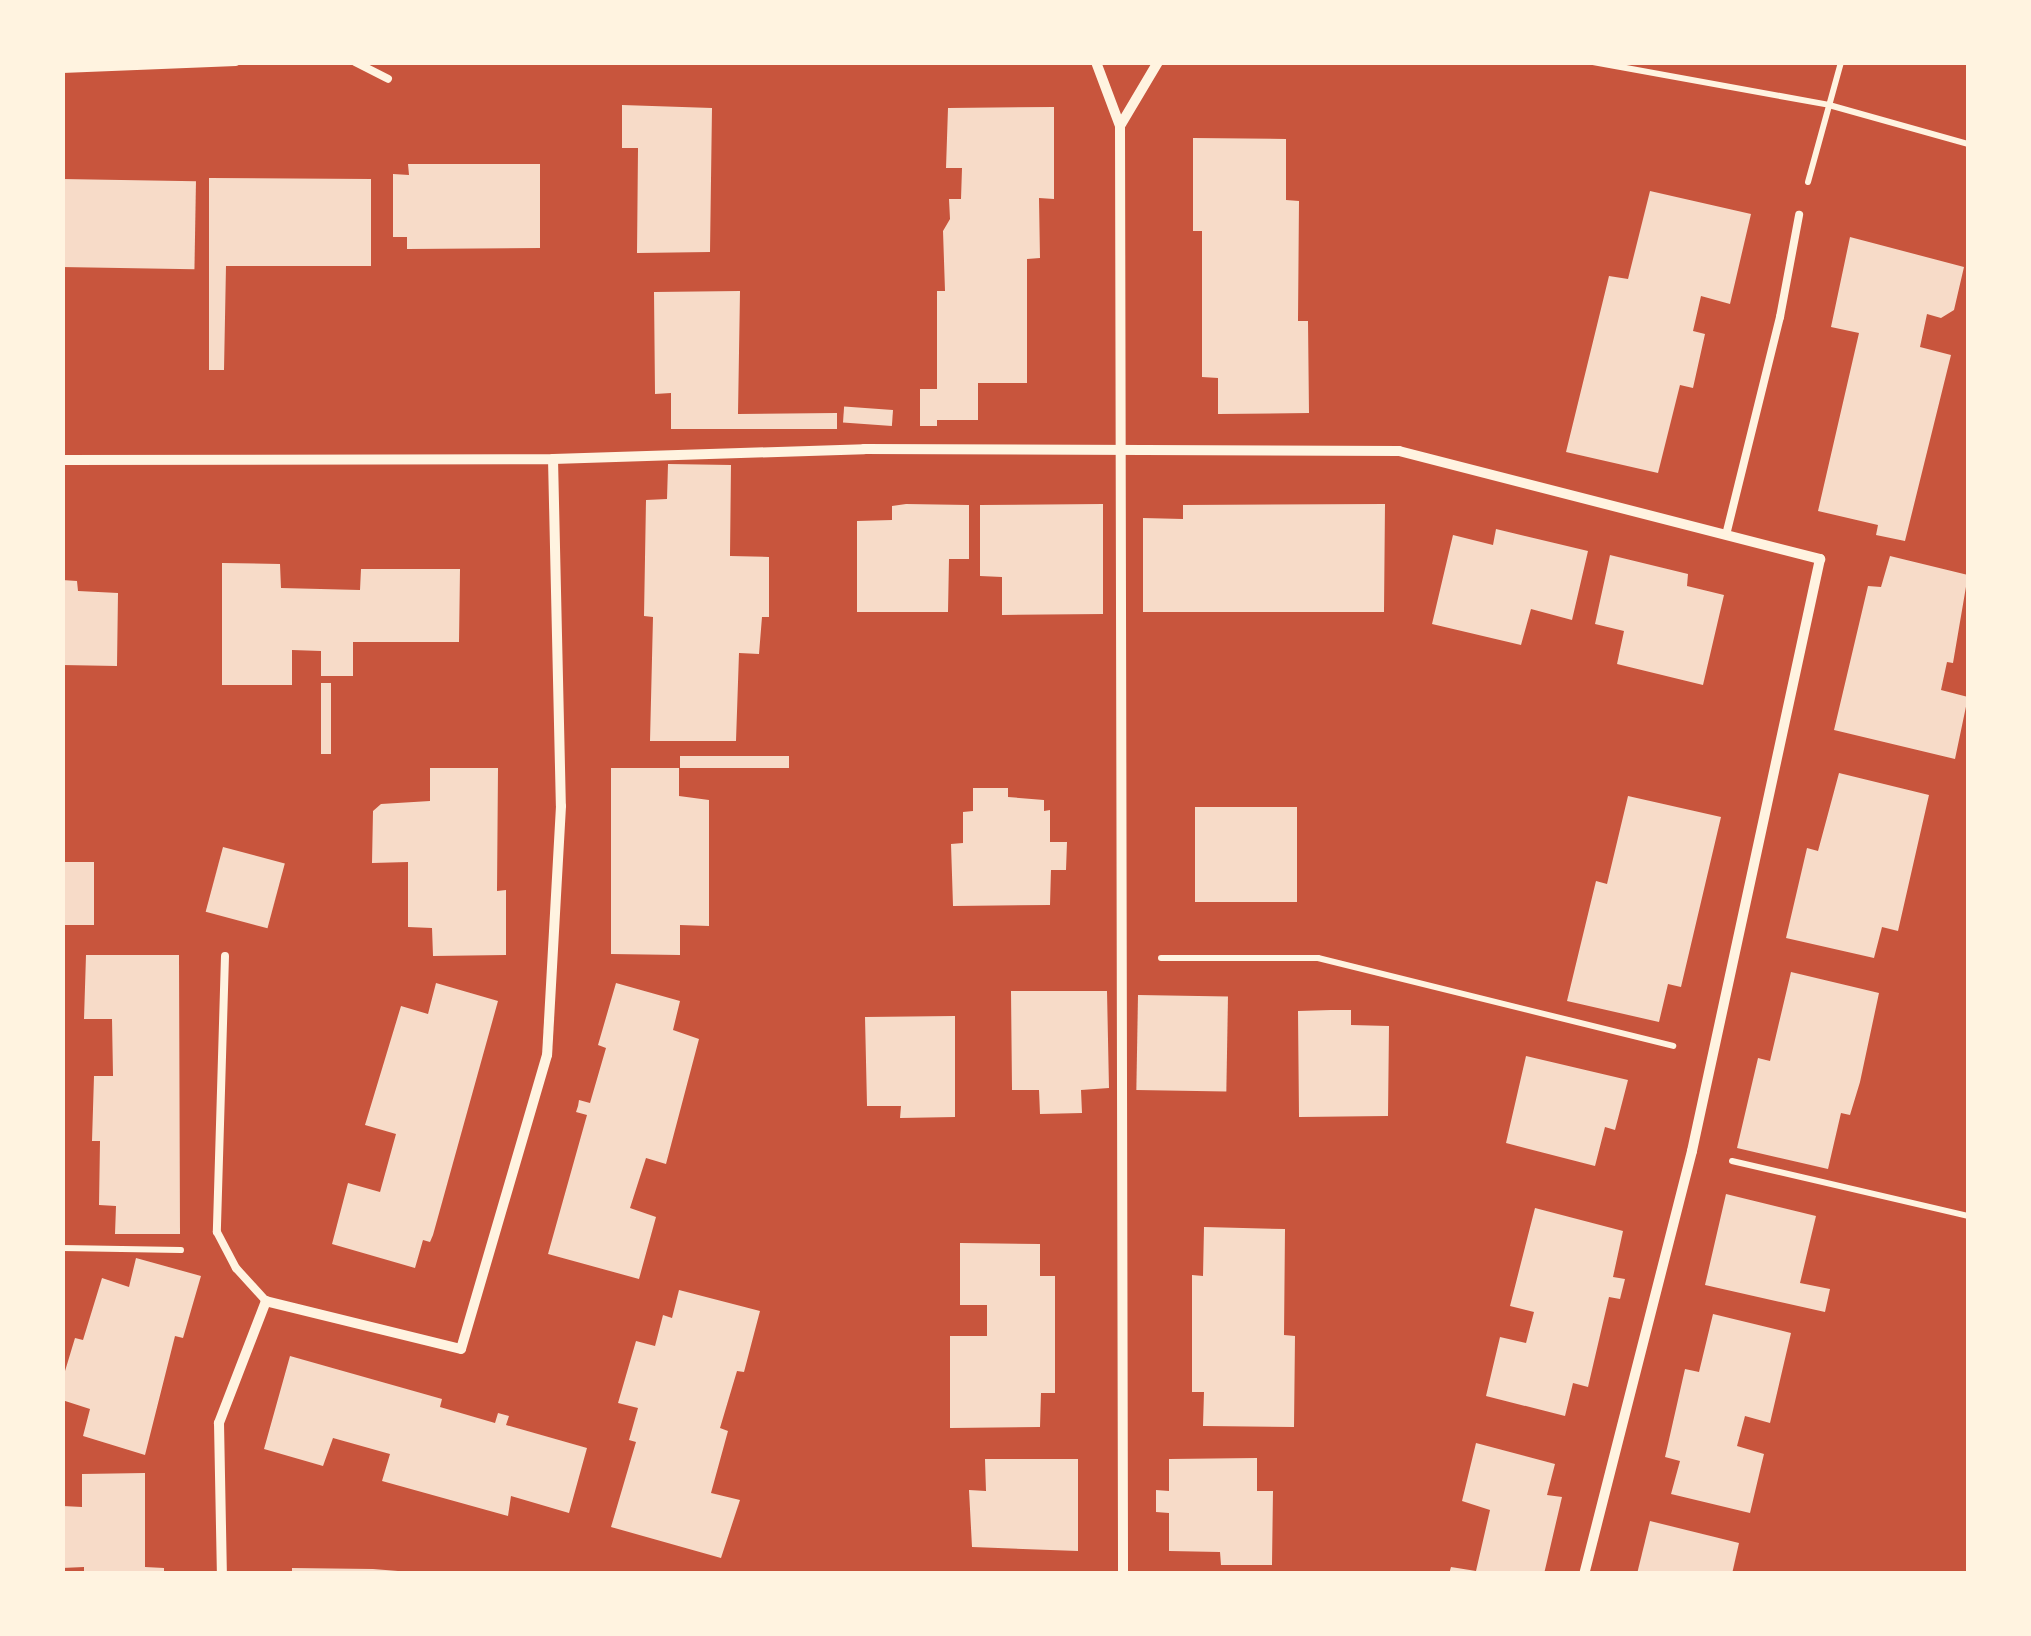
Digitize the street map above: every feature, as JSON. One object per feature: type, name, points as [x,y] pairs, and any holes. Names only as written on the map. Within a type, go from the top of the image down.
[{"type":"street","points":[[1096,62],[1120,126],[1123,1574]]},
{"type":"street","points":[[1120,126],[1158,62]]},
{"type":"street","points":[[62,460],[553,459],[864,450],[1399,451],[1820,559],[1692,1151],[1584,1574]]},
{"type":"street","points":[[222,1574],[219,1424],[266,1300],[461,1349],[546,1055],[561,806],[553,459]]},
{"type":"lane","points":[[62,69],[236,62]]},
{"type":"lane","points":[[356,62],[388,79]]},
{"type":"lane","points":[[1726,534],[1780,317],[1799,215]]},
{"type":"lane","points":[[225,956],[217,1232],[236,1268],[266,1300]]},
{"type":"path","points":[[1593,62],[1829,105],[1968,144]]},
{"type":"path","points":[[1799,215],[1841,62]]},
{"type":"path","points":[[1120,958],[1318,958],[1712,1056]]},
{"type":"path","points":[[1692,1151],[1968,1216]]},
{"type":"path","points":[[62,1248],[185,1250]]},
{"type":"building","points":[[622,105],[712,108],[710,252],[637,253],[638,148],[622,148]]},
{"type":"building","points":[[1054,107],[1054,199],[1039,198],[1040,258],[1027,259],[1027,383],[978,383],[978,420],[937,420],[937,426],[920,426],[920,389],[937,389],[937,291],[945,291],[943,231],[950,219],[949,199],[961,199],[962,168],[946,168],[948,108]]},
{"type":"building","points":[[1193,138],[1286,139],[1286,200],[1299,201],[1298,321],[1308,321],[1309,413],[1218,414],[1218,378],[1202,377],[1202,231],[1193,231]]},
{"type":"building","points":[[408,164],[540,164],[540,248],[407,249],[407,237],[393,237],[393,174],[409,175]]},
{"type":"building","points":[[209,178],[371,179],[371,266],[226,266],[224,370],[209,370]]},
{"type":"building","points":[[62,179],[196,181],[194,269],[62,267]]},
{"type":"building","points":[[1650,191],[1751,214],[1730,304],[1701,296],[1693,331],[1705,334],[1693,388],[1680,385],[1658,473],[1566,452],[1609,276],[1628,279]]},
{"type":"building","points":[[1850,237],[1964,267],[1954,310],[1941,318],[1927,314],[1920,347],[1951,355],[1905,541],[1876,535],[1878,525],[1818,511],[1859,333],[1831,327]]},
{"type":"building","points":[[740,291],[738,414],[837,413],[837,429],[671,429],[671,393],[655,394],[654,292]]},
{"type":"building","points":[[844,407],[893,410],[892,426],[843,423]]},
{"type":"building","points":[[668,464],[731,465],[730,556],[769,557],[769,617],[762,617],[759,654],[739,653],[736,741],[650,741],[653,617],[644,616],[646,500],[667,499]]},
{"type":"building","points":[[1103,504],[1103,614],[1002,615],[1002,577],[980,576],[980,505]]},
{"type":"building","points":[[1385,504],[1384,612],[1143,612],[1143,518],[1183,519],[1183,505]]},
{"type":"building","points":[[969,505],[969,559],[949,559],[948,612],[857,612],[857,521],[892,520],[892,506]]},
{"type":"building","points":[[1496,529],[1588,551],[1572,620],[1531,609],[1521,645],[1432,624],[1453,535],[1493,545]]},
{"type":"building","points":[[1610,555],[1688,574],[1687,586],[1724,595],[1703,685],[1617,664],[1624,631],[1595,624]]},
{"type":"building","points":[[1890,556],[1968,575],[1953,663],[1947,662],[1941,690],[1968,697],[1955,759],[1834,730],[1868,586],[1881,587]]},
{"type":"building","points":[[222,563],[280,564],[281,588],[360,590],[361,569],[460,569],[459,642],[353,642],[353,676],[321,676],[321,651],[292,650],[292,685],[222,685]]},
{"type":"building","points":[[62,580],[77,581],[78,591],[118,593],[117,666],[62,665]]},
{"type":"building","points":[[321,683],[331,683],[331,754],[321,754]]},
{"type":"building","points":[[680,756],[789,756],[789,768],[680,768]]},
{"type":"building","points":[[430,768],[498,768],[497,891],[506,890],[506,955],[433,956],[432,928],[408,927],[408,862],[372,863],[373,811],[381,804],[430,801]]},
{"type":"building","points":[[611,768],[679,768],[679,796],[709,800],[709,926],[680,925],[680,955],[611,954]]},
{"type":"building","points":[[1839,773],[1929,795],[1898,931],[1882,927],[1874,958],[1786,938],[1807,848],[1818,851]]},
{"type":"building","points":[[973,788],[1008,788],[1008,797],[1044,800],[1044,811],[1050,810],[1050,842],[1067,842],[1066,870],[1051,870],[1050,905],[953,906],[951,844],[963,843],[963,812],[973,811]]},
{"type":"building","points":[[1628,796],[1721,817],[1681,987],[1668,984],[1659,1022],[1567,1001],[1596,881],[1607,884]]},
{"type":"building","points":[[1195,807],[1297,807],[1297,902],[1195,902]]},
{"type":"building","points":[[223,847],[285,864],[267,928],[206,912]]},
{"type":"building","points":[[62,862],[94,862],[94,925],[62,925]]},
{"type":"building","points":[[86,955],[179,955],[180,1234],[115,1234],[116,1206],[99,1205],[100,1141],[92,1141],[94,1076],[113,1076],[112,1019],[84,1019]]},
{"type":"building","points":[[1791,972],[1879,993],[1860,1082],[1850,1115],[1841,1113],[1828,1169],[1737,1148],[1758,1058],[1770,1061]]},
{"type":"building","points":[[436,983],[498,1001],[433,1235],[430,1242],[423,1240],[415,1268],[332,1244],[348,1183],[380,1192],[396,1134],[365,1125],[401,1006],[428,1014]]},
{"type":"building","points":[[616,983],[680,1001],[673,1030],[699,1039],[666,1164],[646,1158],[630,1208],[656,1217],[639,1279],[548,1254],[587,1115],[576,1112],[579,1100],[590,1103],[606,1048],[598,1045]]},
{"type":"building","points":[[1011,991],[1107,991],[1109,1088],[1081,1090],[1082,1113],[1040,1114],[1039,1090],[1012,1090]]},
{"type":"building","points":[[1138,995],[1228,997],[1226,1092],[1136,1090]]},
{"type":"building","points":[[1351,1010],[1351,1025],[1389,1026],[1388,1116],[1299,1117],[1298,1011]]},
{"type":"building","points":[[955,1016],[955,1117],[900,1118],[901,1106],[867,1106],[865,1017]]},
{"type":"building","points":[[1526,1056],[1628,1080],[1615,1130],[1605,1127],[1595,1166],[1506,1143]]},
{"type":"building","points":[[1726,1194],[1816,1216],[1800,1283],[1830,1289],[1825,1312],[1705,1285]]},
{"type":"building","points":[[1535,1208],[1623,1231],[1613,1277],[1625,1279],[1620,1299],[1609,1297],[1588,1387],[1573,1383],[1565,1416],[1486,1396],[1500,1337],[1526,1343],[1534,1312],[1510,1306]]},
{"type":"building","points":[[1204,1227],[1285,1229],[1284,1335],[1295,1336],[1294,1427],[1203,1426],[1204,1392],[1192,1392],[1192,1275],[1203,1276]]},
{"type":"building","points":[[960,1243],[1040,1244],[1040,1276],[1055,1276],[1055,1393],[1041,1393],[1040,1427],[950,1428],[950,1336],[987,1336],[987,1305],[960,1305]]},
{"type":"building","points":[[136,1258],[201,1276],[183,1338],[175,1336],[145,1455],[83,1436],[90,1409],[62,1400],[62,1381],[75,1338],[83,1340],[102,1278],[129,1287]]},
{"type":"building","points":[[679,1290],[760,1311],[744,1372],[737,1371],[720,1428],[728,1431],[711,1493],[740,1500],[721,1558],[611,1527],[636,1442],[629,1440],[638,1408],[618,1403],[636,1341],[655,1346],[663,1315],[672,1318]]},
{"type":"building","points":[[1713,1314],[1791,1333],[1770,1423],[1745,1416],[1737,1446],[1764,1454],[1750,1513],[1671,1494],[1680,1461],[1665,1457],[1685,1369],[1699,1372]]},
{"type":"building","points":[[290,1356],[442,1399],[440,1407],[495,1423],[498,1413],[509,1416],[506,1425],[587,1448],[569,1513],[511,1496],[508,1516],[382,1481],[390,1454],[333,1438],[323,1466],[264,1449]]},
{"type":"building","points":[[1476,1443],[1555,1464],[1547,1495],[1562,1497],[1544,1574],[1449,1574],[1451,1567],[1476,1571],[1490,1510],[1462,1501]]},
{"type":"building","points":[[1257,1458],[1257,1491],[1273,1491],[1272,1565],[1221,1565],[1220,1552],[1169,1551],[1169,1513],[1156,1512],[1156,1490],[1169,1491],[1169,1459]]},
{"type":"building","points":[[985,1459],[1078,1459],[1078,1551],[972,1547],[969,1490],[986,1491]]},
{"type":"building","points":[[145,1473],[145,1567],[164,1568],[164,1574],[84,1574],[84,1567],[62,1568],[63,1506],[82,1507],[82,1474]]},
{"type":"building","points":[[1650,1521],[1739,1543],[1732,1574],[1637,1574]]},
{"type":"building","points":[[292,1568],[373,1569],[398,1571],[292,1574]]}]
